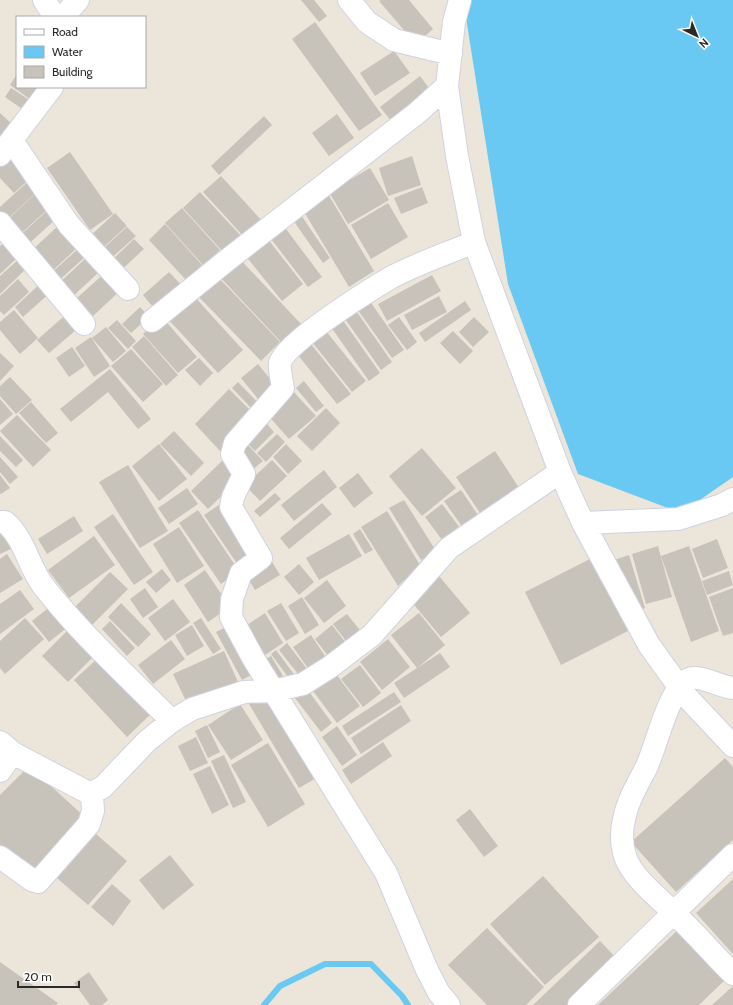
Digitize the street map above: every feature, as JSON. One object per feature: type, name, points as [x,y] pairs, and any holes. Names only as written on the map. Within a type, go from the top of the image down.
[{"type":"street","points":[[44,0],[54,16]]},
{"type":"street","points":[[64,16],[78,0]]},
{"type":"street","points":[[349,0],[367,22],[394,40],[451,54]]},
{"type":"street","points":[[460,0],[454,22],[447,86],[457,156],[474,242],[560,472],[583,523],[649,645],[680,688],[733,746]]},
{"type":"street","points":[[152,321],[230,257],[417,113],[447,86]]},
{"type":"street","points":[[51,88],[6,148],[69,224],[128,289]]},
{"type":"street","points":[[0,223],[84,324]]},
{"type":"street","points":[[448,1005],[439,993],[427,970],[386,873],[273,691],[231,617],[232,600],[241,573],[261,558],[231,508],[233,498],[244,474],[232,454],[235,442],[283,388],[280,364],[284,356],[302,338],[334,314],[391,278],[474,242]]},
{"type":"street","points":[[0,771],[6,748],[87,792],[92,793],[103,787],[147,741],[172,721],[192,709],[244,692],[273,691],[303,684],[353,650],[372,635],[449,548],[560,472]]},
{"type":"street","points":[[583,523],[678,519],[733,500]]},
{"type":"street","points":[[0,522],[5,522],[15,530],[42,585],[74,623],[172,721]]},
{"type":"street","points":[[733,688],[724,687],[700,678],[690,679],[680,688],[664,715],[647,767],[634,790],[625,815],[622,840],[627,860],[640,879],[658,900],[674,913],[733,974]]},
{"type":"street","points":[[0,857],[32,880],[38,882],[89,824],[93,811],[92,793]]},
{"type":"street","points":[[579,1005],[733,855]]},
{"type":"water","points":[[467,0],[733,0],[733,477],[681,513],[578,474],[508,284],[464,5]]},
{"type":"building","points":[[301,0],[314,0],[327,16],[319,22]]},
{"type":"building","points":[[409,0],[433,29],[416,44],[379,1]]},
{"type":"building","points":[[315,22],[382,115],[359,131],[292,39]]},
{"type":"building","points":[[394,51],[410,73],[375,96],[360,73]]},
{"type":"building","points":[[16,76],[16,88],[47,88],[37,104],[10,85]]},
{"type":"building","points":[[420,76],[431,91],[392,122],[380,107]]},
{"type":"building","points":[[11,88],[34,103],[28,113],[5,97]]},
{"type":"building","points":[[0,113],[13,125],[0,140]]},
{"type":"building","points":[[337,114],[354,138],[329,156],[312,133]]},
{"type":"building","points":[[264,116],[272,125],[219,175],[211,166]]},
{"type":"building","points":[[70,152],[113,214],[90,230],[47,168]]},
{"type":"building","points":[[13,155],[33,176],[14,193],[0,178],[0,167]]},
{"type":"building","points":[[412,156],[421,185],[388,196],[379,168]]},
{"type":"building","points":[[370,168],[389,200],[348,224],[329,192]]},
{"type":"building","points":[[221,176],[263,222],[245,238],[203,192]]},
{"type":"building","points":[[32,178],[41,188],[2,224],[0,222],[0,207]]},
{"type":"building","points":[[422,187],[428,203],[401,214],[394,198]]},
{"type":"building","points":[[200,192],[242,237],[224,253],[183,208]]},
{"type":"building","points":[[35,194],[48,209],[16,238],[3,224]]},
{"type":"building","points":[[328,194],[374,271],[349,287],[303,210]]},
{"type":"building","points":[[388,203],[408,237],[371,259],[351,225]]},
{"type":"building","points":[[182,208],[220,250],[203,265],[165,223]]},
{"type":"building","points":[[48,210],[56,219],[24,248],[16,239]]},
{"type":"building","points":[[115,213],[127,226],[99,251],[88,238]]},
{"type":"building","points":[[301,215],[330,258],[323,263],[293,220]]},
{"type":"building","points":[[60,224],[80,245],[49,274],[29,253]]},
{"type":"building","points":[[165,224],[202,265],[186,280],[149,240]]},
{"type":"building","points":[[283,225],[322,277],[308,287],[268,235]]},
{"type":"building","points":[[127,227],[136,236],[107,262],[98,253]]},
{"type":"building","points":[[267,238],[303,284],[282,301],[245,255]]},
{"type":"building","points":[[134,239],[144,249],[117,274],[108,264]]},
{"type":"building","points":[[4,243],[18,257],[0,274],[0,246]]},
{"type":"building","points":[[79,248],[86,256],[55,284],[48,276]]},
{"type":"building","points":[[238,257],[301,324],[282,343],[218,275]]},
{"type":"building","points":[[86,258],[99,272],[71,298],[58,284]]},
{"type":"building","points":[[19,259],[27,268],[0,294],[0,276]]},
{"type":"building","points":[[107,271],[123,288],[93,316],[77,298]]},
{"type":"building","points":[[169,272],[185,289],[158,313],[143,295]]},
{"type":"building","points":[[432,275],[441,291],[387,321],[378,304]]},
{"type":"building","points":[[217,276],[280,342],[261,361],[197,295]]},
{"type":"building","points":[[18,279],[29,292],[4,315],[0,311],[0,296]]},
{"type":"building","points":[[43,281],[52,291],[23,317],[15,307]]},
{"type":"building","points":[[192,294],[243,350],[218,373],[167,318]]},
{"type":"building","points":[[439,296],[447,312],[412,330],[404,315]]},
{"type":"building","points":[[367,297],[404,350],[392,358],[355,306]]},
{"type":"building","points":[[465,301],[471,310],[425,342],[419,333]]},
{"type":"building","points":[[140,307],[149,317],[131,333],[122,324]]},
{"type":"building","points":[[354,308],[392,362],[381,370],[343,316]]},
{"type":"building","points":[[14,310],[38,338],[20,354],[0,330],[0,322]]},
{"type":"building","points":[[70,311],[82,325],[49,353],[37,340]]},
{"type":"building","points":[[162,317],[197,357],[178,373],[143,334]]},
{"type":"building","points":[[399,317],[417,342],[407,350],[388,325]]},
{"type":"building","points":[[474,317],[489,332],[473,347],[459,332]]},
{"type":"building","points":[[342,319],[380,373],[369,381],[331,327]]},
{"type":"building","points":[[117,320],[136,341],[128,349],[108,328]]},
{"type":"building","points":[[106,327],[126,351],[113,362],[92,338]]},
{"type":"building","points":[[326,331],[366,381],[352,392],[312,342]]},
{"type":"building","points":[[453,331],[473,351],[460,364],[440,343]]},
{"type":"building","points":[[144,336],[178,375],[166,386],[132,347]]},
{"type":"building","points":[[91,337],[110,366],[94,377],[75,348]]},
{"type":"building","points":[[311,344],[351,394],[337,404],[298,355]]},
{"type":"building","points":[[72,347],[85,366],[69,377],[56,358]]},
{"type":"building","points":[[131,349],[163,384],[143,402],[111,366]]},
{"type":"building","points":[[0,353],[14,366],[0,381]]},
{"type":"building","points":[[199,358],[213,373],[200,386],[185,370]]},
{"type":"building","points":[[258,364],[279,390],[262,404],[241,378]]},
{"type":"building","points":[[110,369],[151,419],[138,429],[108,392],[71,422],[60,409]]},
{"type":"building","points":[[10,377],[32,400],[16,414],[0,396],[0,386]]},
{"type":"building","points":[[304,381],[324,406],[316,412],[296,388]]},
{"type":"building","points":[[238,382],[261,406],[255,412],[232,388]]},
{"type":"building","points":[[229,389],[255,415],[249,424],[221,452],[195,424]]},
{"type":"building","points":[[291,389],[316,416],[289,439],[265,412]]},
{"type":"building","points":[[0,399],[13,414],[0,425]]},
{"type":"building","points":[[31,402],[58,433],[46,443],[19,413]]},
{"type":"building","points":[[326,408],[340,423],[312,451],[297,436]]},
{"type":"building","points":[[17,415],[51,450],[33,467],[0,431]]},
{"type":"building","points":[[267,424],[274,432],[255,451],[247,443]]},
{"type":"building","points":[[174,431],[204,463],[191,476],[160,444]]},
{"type":"building","points":[[277,434],[285,442],[266,462],[257,453]]},
{"type":"building","points":[[0,436],[23,460],[16,467],[0,451]]},
{"type":"building","points":[[159,444],[187,479],[159,501],[132,466]]},
{"type":"building","points":[[247,444],[263,461],[251,471],[236,455]]},
{"type":"building","points":[[286,444],[302,461],[288,474],[273,457]]},
{"type":"building","points":[[422,448],[456,488],[422,516],[389,476]]},
{"type":"building","points":[[495,451],[521,491],[482,516],[456,477]]},
{"type":"building","points":[[0,457],[18,477],[10,484],[0,472]]},
{"type":"building","points":[[225,458],[242,476],[208,509],[191,491]]},
{"type":"building","points":[[272,460],[287,476],[260,501],[245,485]]},
{"type":"building","points":[[128,465],[168,531],[140,548],[99,482]]},
{"type":"building","points":[[324,470],[337,487],[294,521],[281,505]]},
{"type":"building","points":[[358,473],[373,493],[354,508],[339,488]]},
{"type":"building","points":[[0,475],[10,488],[1,494],[0,493]]},
{"type":"building","points":[[187,488],[198,504],[169,524],[158,508]]},
{"type":"building","points":[[461,490],[480,518],[464,529],[444,501]]},
{"type":"building","points":[[275,493],[281,499],[260,517],[254,511]]},
{"type":"building","points":[[404,500],[436,551],[421,560],[389,508]]},
{"type":"building","points":[[222,503],[257,556],[240,568],[204,515]]},
{"type":"building","points":[[322,503],[332,514],[289,549],[280,538]]},
{"type":"building","points":[[442,504],[463,532],[446,545],[425,517]]},
{"type":"building","points":[[198,510],[239,571],[221,584],[179,523]]},
{"type":"building","points":[[387,511],[420,565],[398,586],[361,527]]},
{"type":"building","points":[[113,514],[153,572],[134,585],[94,527]]},
{"type":"building","points":[[74,516],[83,531],[47,554],[38,539]]},
{"type":"building","points":[[0,521],[11,549],[0,554]]},
{"type":"building","points":[[179,527],[204,566],[177,583],[153,544]]},
{"type":"building","points":[[360,529],[373,550],[365,554],[353,534]]},
{"type":"building","points":[[349,534],[362,556],[319,580],[306,558]]},
{"type":"building","points":[[94,536],[115,565],[69,598],[48,570]]},
{"type":"building","points":[[717,539],[728,568],[703,578],[692,549]]},
{"type":"building","points":[[658,546],[672,597],[646,604],[632,554]]},
{"type":"building","points":[[689,546],[719,631],[691,642],[661,556]]},
{"type":"building","points":[[7,554],[23,579],[0,593],[0,559]]},
{"type":"building","points":[[629,555],[645,608],[636,612],[614,560]]},
{"type":"building","points":[[592,558],[628,631],[561,665],[525,592]]},
{"type":"building","points":[[271,560],[280,575],[255,590],[246,575]]},
{"type":"building","points":[[299,564],[314,582],[299,595],[284,577]]},
{"type":"building","points":[[162,569],[171,580],[156,593],[146,582]]},
{"type":"building","points":[[205,570],[230,607],[208,622],[184,585]]},
{"type":"building","points":[[729,571],[733,585],[707,595],[702,581]]},
{"type":"building","points":[[110,572],[128,589],[89,628],[71,611]]},
{"type":"building","points":[[439,576],[470,613],[441,637],[410,600]]},
{"type":"building","points":[[327,580],[346,606],[324,623],[304,598]]},
{"type":"building","points":[[145,588],[158,607],[143,618],[130,599]]},
{"type":"building","points":[[733,588],[733,633],[723,636],[709,597]]},
{"type":"building","points":[[20,590],[34,609],[0,634],[0,604]]},
{"type":"building","points":[[302,597],[319,625],[305,634],[288,606]]},
{"type":"building","points":[[173,599],[190,622],[165,641],[148,618]]},
{"type":"building","points":[[121,603],[151,634],[138,647],[108,617]]},
{"type":"building","points":[[281,603],[299,633],[286,641],[267,611]]},
{"type":"building","points":[[52,605],[69,626],[49,642],[32,621]]},
{"type":"building","points":[[265,613],[283,643],[265,655],[247,625]]},
{"type":"building","points":[[419,613],[445,645],[417,668],[391,635]]},
{"type":"building","points":[[347,614],[363,634],[349,645],[333,624]]},
{"type":"building","points":[[25,618],[44,639],[5,674],[0,668],[0,641]]},
{"type":"building","points":[[201,618],[221,649],[213,654],[193,623]]},
{"type":"building","points":[[110,621],[135,648],[127,656],[102,629]]},
{"type":"building","points":[[192,625],[204,646],[187,656],[175,635]]},
{"type":"building","points":[[230,625],[255,673],[242,680],[216,632]]},
{"type":"building","points":[[332,625],[349,647],[332,661],[315,639]]},
{"type":"building","points":[[70,628],[96,654],[68,682],[42,656]]},
{"type":"building","points":[[311,635],[327,659],[310,671],[293,647]]},
{"type":"building","points":[[388,639],[410,667],[382,690],[360,662]]},
{"type":"building","points":[[171,640],[185,659],[153,684],[138,665]]},
{"type":"building","points":[[287,643],[311,674],[303,680],[279,650]]},
{"type":"building","points":[[276,650],[296,677],[291,681],[271,654]]},
{"type":"building","points":[[224,651],[238,682],[188,705],[173,674]]},
{"type":"building","points":[[440,653],[450,667],[404,698],[394,683]]},
{"type":"building","points":[[271,656],[286,681],[275,689],[259,663]]},
{"type":"building","points":[[99,657],[152,713],[127,737],[74,680]]},
{"type":"building","points":[[360,665],[381,693],[363,707],[341,679]]},
{"type":"building","points":[[336,674],[360,706],[337,723],[313,691]]},
{"type":"building","points":[[307,689],[332,723],[321,732],[295,698]]},
{"type":"building","points":[[394,692],[401,702],[348,736],[342,726]]},
{"type":"building","points":[[267,693],[318,777],[299,788],[249,704]]},
{"type":"building","points":[[240,704],[263,740],[231,760],[208,725]]},
{"type":"building","points":[[401,705],[411,721],[361,754],[351,738]]},
{"type":"building","points":[[207,725],[220,752],[208,758],[195,731]]},
{"type":"building","points":[[337,726],[357,755],[342,766],[322,737]]},
{"type":"building","points":[[196,737],[208,763],[190,771],[178,746]]},
{"type":"building","points":[[383,742],[392,756],[351,784],[342,770]]},
{"type":"building","points":[[268,743],[305,804],[268,827],[231,765]]},
{"type":"building","points":[[224,755],[246,802],[233,808],[211,761]]},
{"type":"building","points":[[725,758],[733,767],[733,840],[676,892],[631,842]]},
{"type":"building","points":[[29,766],[87,819],[33,875],[0,844],[0,795]]},
{"type":"building","points":[[210,766],[229,805],[212,814],[193,774]]},
{"type":"building","points":[[470,809],[498,846],[484,857],[456,820]]},
{"type":"building","points":[[96,834],[127,861],[88,905],[57,878]]},
{"type":"building","points":[[170,855],[194,885],[163,910],[139,880]]},
{"type":"building","points":[[543,876],[599,937],[545,985],[490,924]]},
{"type":"building","points":[[733,879],[733,954],[696,913]]},
{"type":"building","points":[[112,884],[131,901],[113,926],[91,907]]},
{"type":"building","points":[[487,928],[544,987],[526,1005],[487,1005],[448,965]]},
{"type":"building","points":[[679,929],[726,979],[699,1005],[598,1005]]},
{"type":"building","points":[[600,941],[618,960],[572,1005],[533,1005]]},
{"type":"building","points":[[0,962],[58,1003],[56,1005],[0,1005]]},
{"type":"building","points":[[89,972],[108,1000],[102,1005],[90,1005],[74,983]]},
{"type":"building","points":[[733,986],[733,1005],[712,1005]]},
{"type":"waterway","points":[[264,1005],[280,986],[325,964],[371,964],[402,996],[408,1005]]}]
